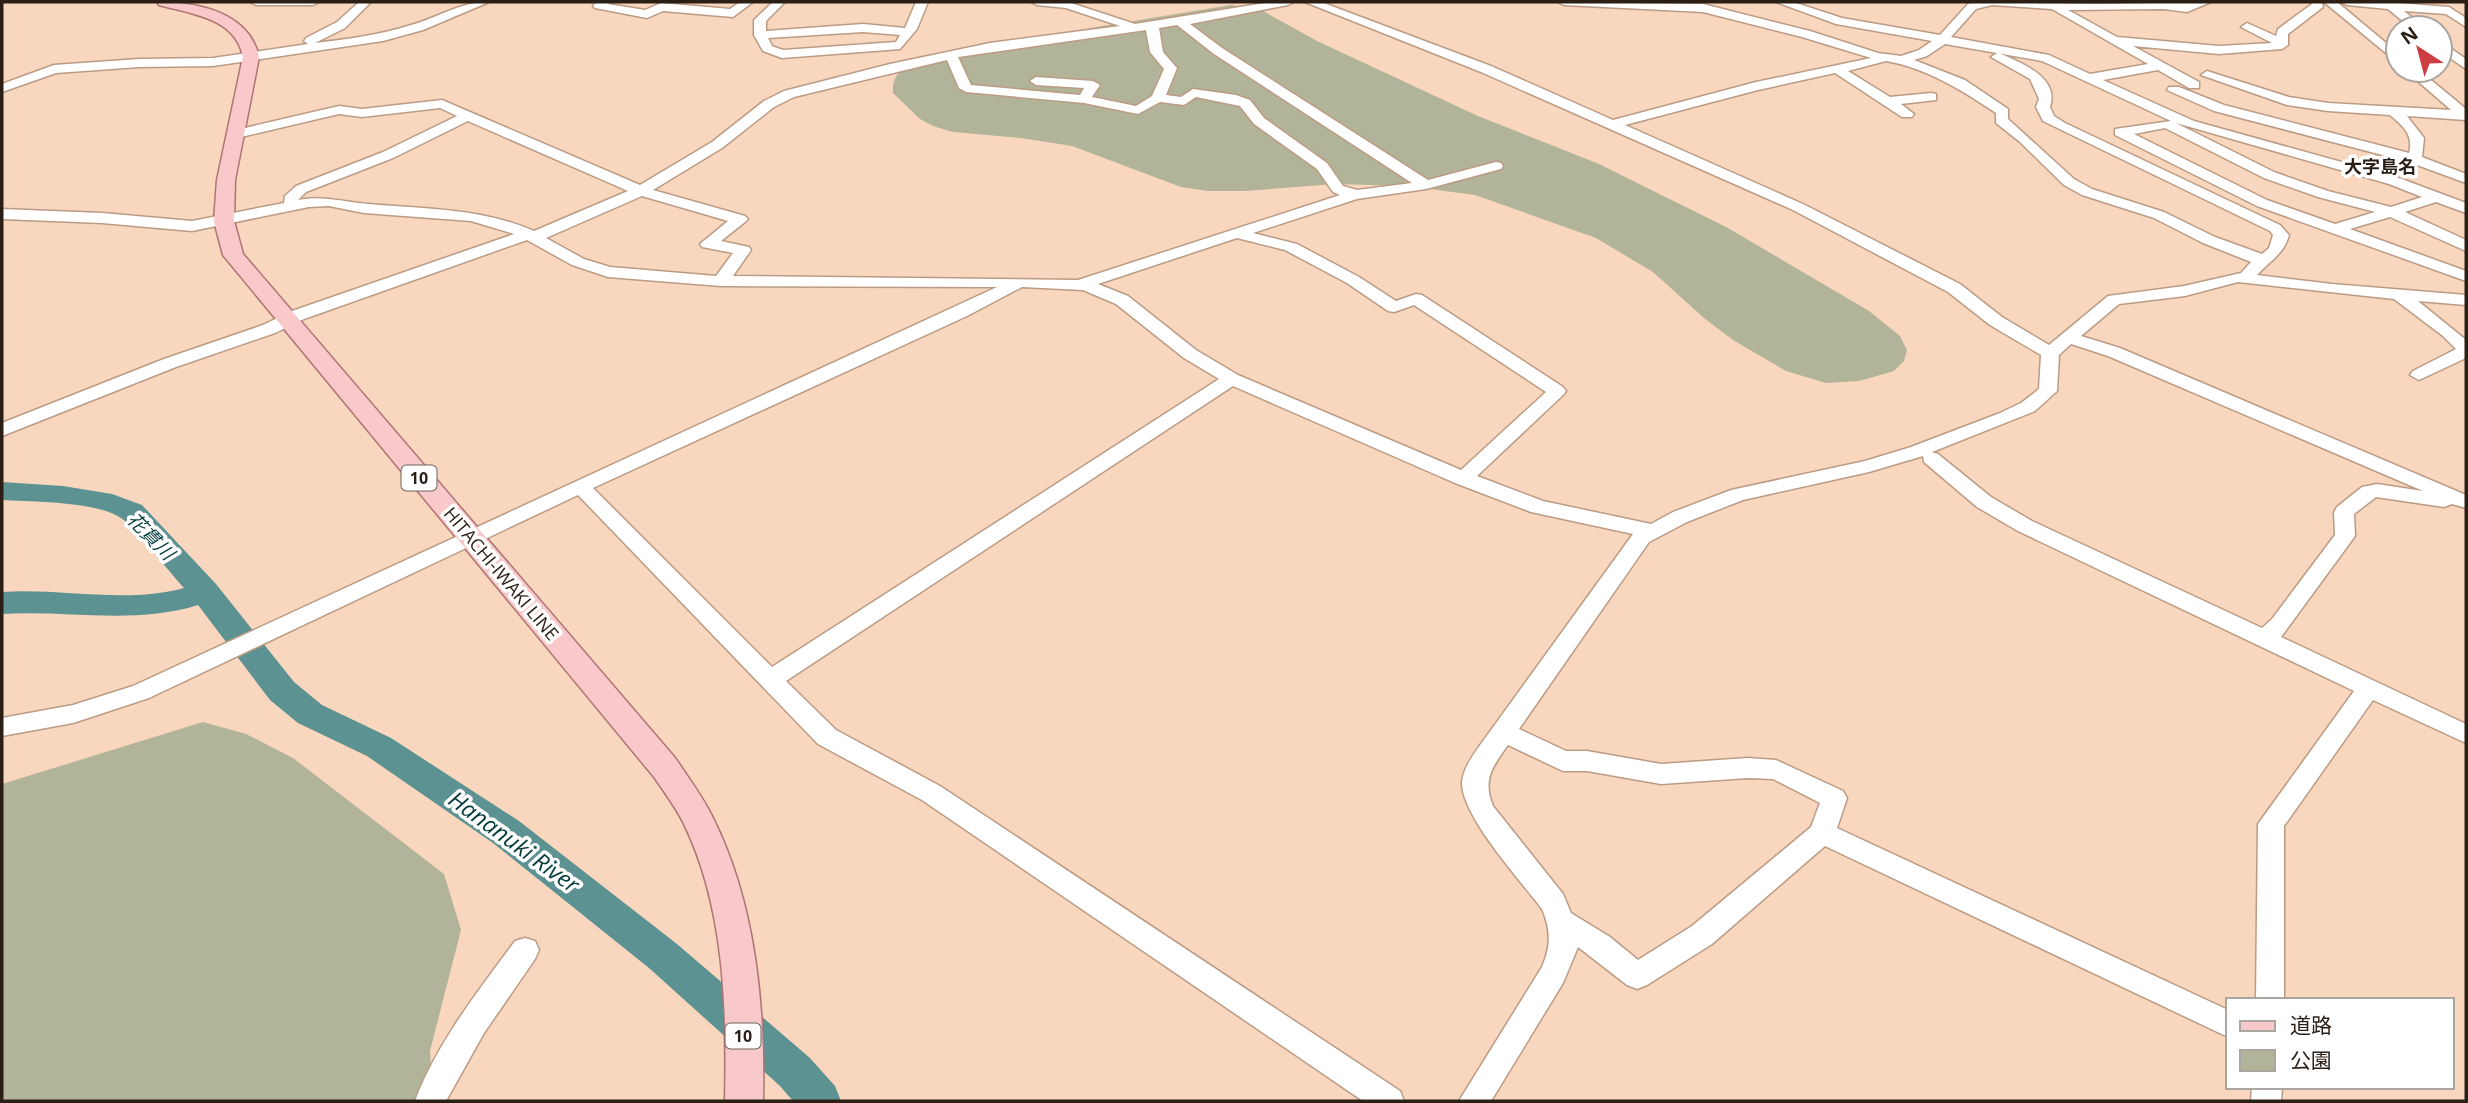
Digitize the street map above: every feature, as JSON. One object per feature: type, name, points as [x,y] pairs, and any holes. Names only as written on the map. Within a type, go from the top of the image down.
[{"type":"main road","points":[[164,2],[233,25],[246,37],[251,57]]},
{"type":"main road","name":"HITACHI-IWAKI LINE","points":[[251,57],[226,180],[224,221],[233,255],[665,768],[700,825],[723,882],[734,929],[741,976],[744,1099]]},
{"type":"street","points":[[256,2],[313,2]]},
{"type":"street","points":[[304,48],[312,40],[341,25],[365,2]]},
{"type":"street","points":[[2,88],[54,69],[139,63],[214,62],[402,33],[482,2]]},
{"type":"street","points":[[604,2],[599,6],[646,14],[661,7],[733,13],[747,2]]},
{"type":"street","points":[[779,2],[760,20],[760,35],[766,48],[782,54],[896,46]]},
{"type":"street","points":[[890,68],[896,46],[908,32],[922,2]]},
{"type":"street","points":[[952,57],[966,88],[1084,99],[1138,110],[1158,98],[1171,68],[1158,58],[1153,44],[1154,30],[1067,5],[1037,2]]},
{"type":"street","points":[[2,430],[287,321],[531,235],[641,191],[717,145],[783,96],[890,68],[1000,46],[1180,22],[1288,2]]},
{"type":"street","points":[[1311,2],[1417,40],[1615,124],[1798,207],[1954,288],[1996,321],[2050,353]]},
{"type":"street","points":[[1564,2],[1703,8],[1886,58],[1902,60],[1960,83],[2003,113],[2001,120],[2006,127],[2025,139],[2069,182],[2087,192],[2158,215],[2209,240],[2259,258],[2253,270]]},
{"type":"street","points":[[1782,2],[1840,21],[2045,58],[2189,124],[2439,196],[2466,208]]},
{"type":"street","points":[[1902,60],[1923,53],[1942,40],[1968,9],[1983,2],[2118,8],[2168,4],[2187,8],[2206,2]]},
{"type":"street","points":[[2282,43],[2282,32],[2297,25],[2307,11],[2319,5],[2316,2]]},
{"type":"street","points":[[2330,2],[2384,47]]},
{"type":"street","points":[[2347,2],[2449,11],[2466,23]]},
{"type":"street","points":[[2391,6],[2401,14]]},
{"type":"street","points":[[2054,7],[2194,85]]},
{"type":"street","points":[[1180,22],[1218,51],[1426,185]]},
{"type":"street","points":[[2247,27],[2282,43]]},
{"type":"street","points":[[760,35],[863,28],[908,32]]},
{"type":"street","points":[[2112,40],[2212,50],[2263,50],[2282,43]]},
{"type":"street","points":[[1475,1101],[1553,974],[1564,947],[1561,920],[1545,888],[1483,812],[1476,799],[1474,786],[1477,768],[1637,542],[1652,531],[1738,495],[1895,459],[2007,417],[2037,402],[2048,391],[2050,353],[2114,300],[2185,291],[2220,281],[2253,270],[2273,255],[2278,247],[2281,235],[2275,228],[2060,126],[2049,118],[2043,107],[2046,99],[2041,80],[2027,70],[1963,43]]},
{"type":"street","points":[[2127,97],[2194,85],[2207,75],[2212,50]]},
{"type":"street","points":[[1615,124],[1756,86],[1886,58]]},
{"type":"street","points":[[2088,78],[2161,66]]},
{"type":"street","points":[[1837,69],[1907,114]]},
{"type":"street","points":[[2207,75],[2287,101],[2328,107],[2466,115]]},
{"type":"street","points":[[2428,84],[2466,115]]},
{"type":"street","points":[[2163,92],[2414,159],[2466,179]]},
{"type":"street","points":[[1158,98],[1184,101],[1193,93],[1236,99],[1245,103],[1259,121],[1322,166],[1338,189],[1356,195]]},
{"type":"street","points":[[1890,101],[1931,97]]},
{"type":"street","points":[[237,134],[339,110],[349,113],[417,104],[442,104],[641,191],[740,219],[708,244],[743,250],[721,281]]},
{"type":"street","points":[[2328,107],[2337,127],[2331,138]]},
{"type":"street","points":[[2394,111],[2417,134],[2420,146],[2414,159]]},
{"type":"street","points":[[292,205],[290,198],[300,189],[388,155],[470,115]]},
{"type":"street","points":[[2466,246],[2390,211],[2323,194],[2270,175],[2167,124],[2120,132],[2237,192],[2332,230],[2466,276]]},
{"type":"street","points":[[1081,284],[1356,195],[1426,185],[1496,166]]},
{"type":"street","points":[[2157,172],[2187,166]]},
{"type":"street","points":[[2332,230],[2466,189]]},
{"type":"street","points":[[2,214],[102,218],[176,226],[224,221],[292,205],[329,201],[364,208],[471,216],[531,235],[593,268],[721,281],[1081,284],[1122,300],[1190,354],[1232,379],[1462,479],[1538,507],[1652,531]]},
{"type":"street","points":[[1234,233],[1292,247],[1353,280],[1394,307],[1416,299],[1558,391],[1462,479]]},
{"type":"street","points":[[2253,270],[2399,295],[2466,300]]},
{"type":"street","points":[[2,727],[49,721],[97,709],[141,692],[468,537],[949,318],[1019,282]]},
{"type":"street","points":[[2399,295],[2449,332],[2466,351],[2419,375]]},
{"type":"street","points":[[2449,332],[2466,339]]},
{"type":"street","points":[[2069,338],[2114,352],[2466,504]]},
{"type":"street","points":[[771,679],[1232,379]]},
{"type":"street","points":[[2,408],[32,417]]},
{"type":"street","points":[[1931,458],[1984,502],[2025,526],[2466,734]]},
{"type":"street","points":[[580,486],[827,737],[931,793],[1389,1101]]},
{"type":"street","points":[[2264,639],[2280,625],[2345,536],[2344,512],[2370,492],[2377,490],[2466,504]]},
{"type":"street","points":[[2270,998],[2271,824],[2370,688]]},
{"type":"street","points":[[1503,732],[1563,761],[1587,761],[1661,774],[1748,768],[1776,770],[1834,798],[1822,834],[1702,935],[1637,976],[1561,920]]},
{"type":"street","points":[[1822,834],[2226,1023]]},
{"type":"street","points":[[430,1101],[446,1066],[479,1013],[525,950]]},
{"type":"green space","points":[[1231,5],[1261,10],[1317,41],[1478,116],[1599,164],[1728,228],[1869,311],[1900,336],[1907,350],[1904,361],[1894,371],[1859,381],[1826,383],[1786,371],[1733,340],[1653,272],[1596,238],[1475,195],[1407,186],[1334,184],[1246,191],[1208,191],[1181,187],[1072,146],[953,132],[933,126],[920,119],[893,93],[893,84],[901,71],[914,62],[938,53]]},
{"type":"green space","points":[[203,722],[246,734],[293,758],[444,874],[461,930],[430,1051],[433,1101],[2,1101],[2,784]]},
{"type":"waterway","name":"花貫川","points":[[2,491],[63,495],[112,503],[132,512],[205,592]]},
{"type":"waterway","points":[[2,603],[27,601],[156,604],[205,592]]},
{"type":"waterway","name":"Hananuki River","points":[[205,592],[282,691],[310,714],[379,747],[506,832],[663,956],[795,1072],[820,1101]]},
{"type":"district","name":"大字島名","points":[[2380,167]]}]
